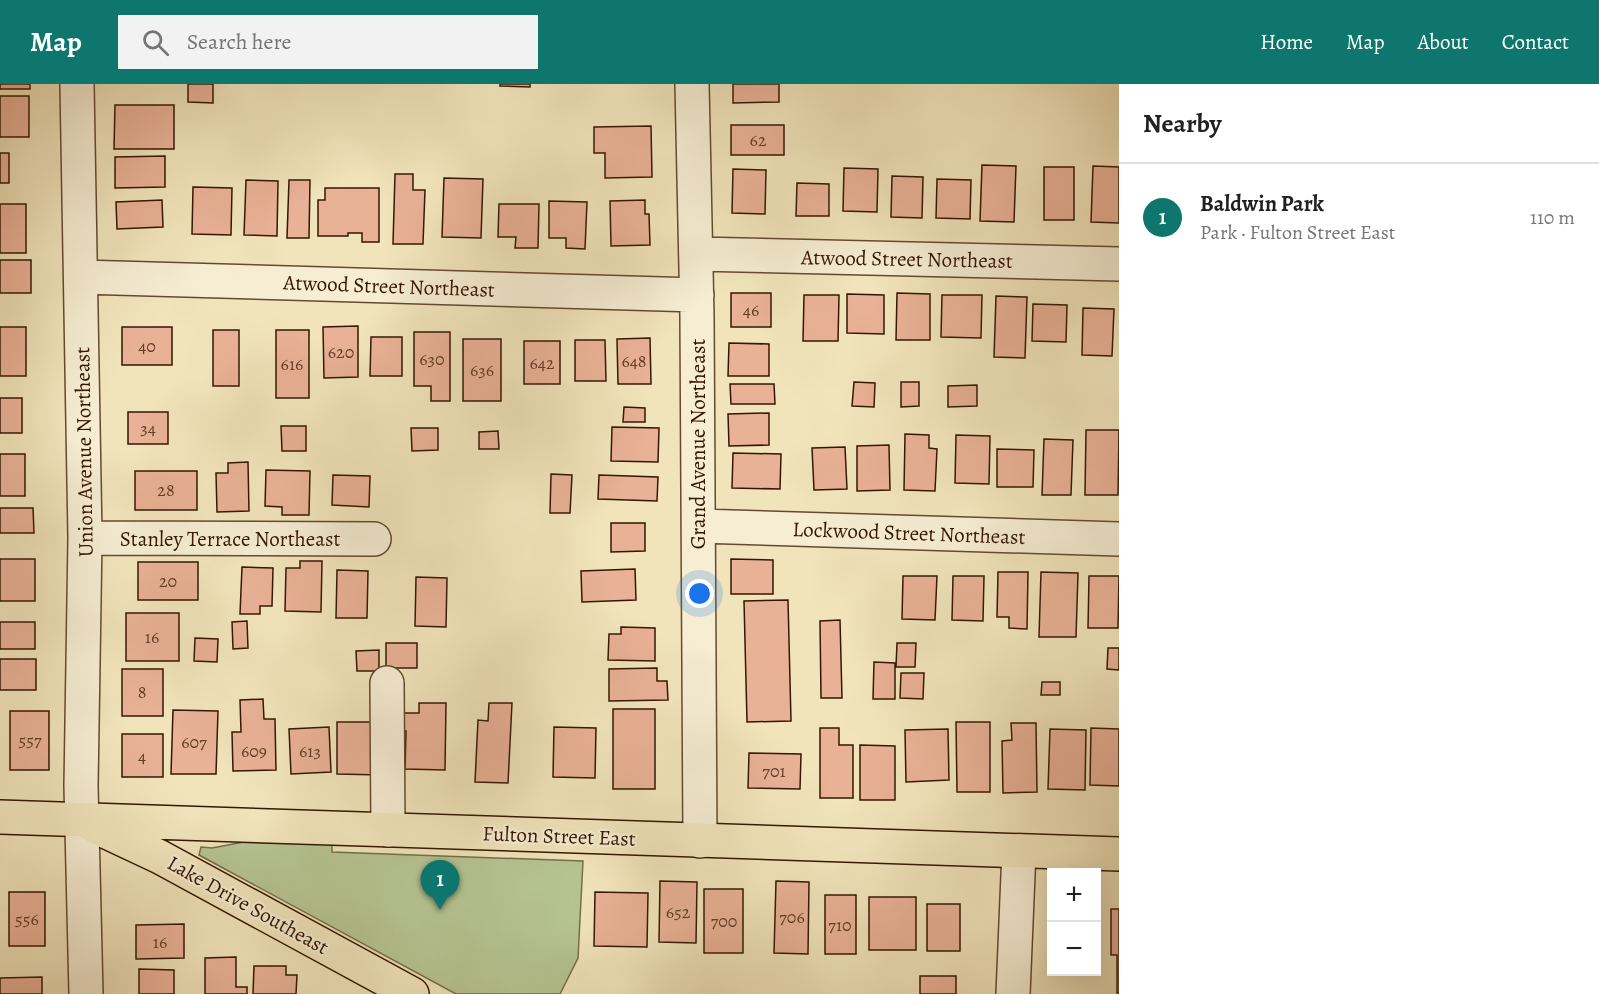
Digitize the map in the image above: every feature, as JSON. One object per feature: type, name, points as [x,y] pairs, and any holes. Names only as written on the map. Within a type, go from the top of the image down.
[{"type":"main road","name":"Fulton Street East","points":[[0,817],[1119,854]]},
{"type":"main road","name":"Lake Drive Southeast","points":[[82,820],[160,857],[412,994]]},
{"type":"street","name":"Union Avenue Northeast","points":[[77,84],[86,538],[82,820],[86,994]]},
{"type":"street","name":"Grand Avenue Northeast","points":[[692,84],[697,295],[700,841]]},
{"type":"street","name":"Atwood Street Northeast","points":[[696,254],[1119,264]]},
{"type":"street","name":"Atwood Street Northeast","points":[[81,277],[697,295]]},
{"type":"street","name":"Lockwood Street Northeast","points":[[699,526],[1119,539]]},
{"type":"street","name":"Stanley Terrace Northeast","points":[[86,538],[374,540]]},
{"type":"street","points":[[387,683],[388,830]]},
{"type":"street","points":[[1013,994],[1019,851]]},
{"type":"green space","points":[[249,841],[332,844],[332,852],[583,861],[578,958],[560,994],[456,994],[199,855],[201,847],[212,848]]},
{"type":"building","points":[[0,84],[30,84],[30,89],[0,89]]},
{"type":"building","points":[[188,84],[213,84],[213,103],[188,102]]},
{"type":"building","points":[[500,84],[530,84],[530,87],[500,86]]},
{"type":"building","points":[[733,84],[779,84],[779,102],[733,103]]},
{"type":"building","points":[[0,96],[29,96],[29,137],[0,137]]},
{"type":"building","points":[[115,105],[174,105],[174,149],[114,149]]},
{"type":"building","points":[[731,125],[784,125],[784,155],[731,155]]},
{"type":"building","points":[[651,126],[652,177],[605,178],[605,153],[594,153],[594,127]]},
{"type":"building","points":[[0,153],[9,153],[9,183],[0,183]]},
{"type":"building","points":[[165,156],[165,187],[115,188],[115,157]]},
{"type":"building","points":[[982,165],[1016,166],[1014,222],[980,221]]},
{"type":"building","points":[[1093,166],[1119,167],[1119,223],[1091,222]]},
{"type":"building","points":[[1044,167],[1074,167],[1074,220],[1044,220]]},
{"type":"building","points":[[844,168],[878,169],[877,212],[843,211]]},
{"type":"building","points":[[733,169],[766,170],[765,214],[732,213]]},
{"type":"building","points":[[395,174],[413,174],[413,190],[425,190],[423,244],[393,244]]},
{"type":"building","points":[[892,176],[923,177],[922,218],[891,217]]},
{"type":"building","points":[[444,178],[483,179],[481,238],[442,237]]},
{"type":"building","points":[[937,179],[971,180],[970,219],[936,218]]},
{"type":"building","points":[[246,180],[278,181],[277,236],[244,235]]},
{"type":"building","points":[[289,180],[310,180],[309,238],[287,238]]},
{"type":"building","points":[[797,183],[829,184],[829,216],[796,216]]},
{"type":"building","points":[[193,187],[232,188],[231,235],[192,234]]},
{"type":"building","points":[[325,188],[379,188],[379,242],[362,242],[362,233],[348,233],[348,236],[318,236],[318,200],[325,200]]},
{"type":"building","points":[[162,200],[163,227],[117,229],[116,202]]},
{"type":"building","points":[[645,200],[645,214],[649,214],[650,245],[611,246],[610,201]]},
{"type":"building","points":[[549,201],[587,202],[585,249],[566,248],[566,238],[549,238]]},
{"type":"building","points":[[0,204],[26,204],[26,253],[0,253]]},
{"type":"building","points":[[499,204],[539,204],[538,248],[515,248],[516,237],[498,237]]},
{"type":"building","points":[[0,260],[31,260],[31,293],[0,293]]},
{"type":"building","points":[[731,293],[771,293],[771,327],[731,327]]},
{"type":"building","points":[[897,293],[930,294],[930,340],[896,340]]},
{"type":"building","points":[[847,294],[884,295],[884,334],[847,333]]},
{"type":"building","points":[[804,295],[839,295],[838,341],[803,341]]},
{"type":"building","points":[[942,295],[982,295],[981,338],[941,337]]},
{"type":"building","points":[[996,296],[1027,297],[1025,358],[994,357]]},
{"type":"building","points":[[1033,304],[1067,305],[1066,342],[1032,341]]},
{"type":"building","points":[[1083,308],[1114,309],[1112,356],[1082,355]]},
{"type":"building","points":[[358,326],[358,377],[324,378],[323,327]]},
{"type":"building","points":[[0,327],[26,327],[26,376],[0,376]]},
{"type":"building","points":[[122,327],[172,327],[172,365],[122,365]]},
{"type":"building","points":[[213,330],[239,330],[239,386],[213,386]]},
{"type":"building","points":[[276,330],[309,330],[309,398],[276,398]]},
{"type":"building","points":[[414,332],[450,332],[450,401],[431,401],[431,386],[414,386]]},
{"type":"building","points":[[371,337],[402,337],[402,376],[370,376]]},
{"type":"building","points":[[650,338],[651,384],[618,384],[617,339]]},
{"type":"building","points":[[463,339],[501,339],[501,401],[463,401]]},
{"type":"building","points":[[575,340],[605,340],[606,381],[575,381]]},
{"type":"building","points":[[524,341],[560,341],[560,384],[524,384]]},
{"type":"building","points":[[729,343],[769,344],[769,376],[728,376]]},
{"type":"building","points":[[854,382],[875,383],[874,407],[852,406]]},
{"type":"building","points":[[901,382],[919,382],[919,406],[901,407]]},
{"type":"building","points":[[730,384],[774,384],[775,404],[731,404]]},
{"type":"building","points":[[977,385],[977,406],[948,407],[948,386]]},
{"type":"building","points":[[0,398],[22,398],[22,433],[0,433]]},
{"type":"building","points":[[624,407],[645,408],[645,422],[623,422]]},
{"type":"building","points":[[128,412],[168,412],[168,444],[128,444]]},
{"type":"building","points":[[769,413],[769,445],[729,446],[728,414]]},
{"type":"building","points":[[281,426],[306,426],[306,451],[282,451]]},
{"type":"building","points":[[612,427],[659,428],[658,462],[611,461]]},
{"type":"building","points":[[411,428],[438,428],[438,450],[412,451]]},
{"type":"building","points":[[1086,430],[1119,430],[1118,495],[1085,495]]},
{"type":"building","points":[[498,431],[499,449],[479,449],[479,432]]},
{"type":"building","points":[[905,434],[929,435],[929,448],[937,449],[935,491],[904,490]]},
{"type":"building","points":[[956,435],[990,436],[989,484],[955,483]]},
{"type":"building","points":[[1044,439],[1073,440],[1071,495],[1042,495]]},
{"type":"building","points":[[889,445],[890,490],[857,491],[857,446]]},
{"type":"building","points":[[845,447],[847,489],[814,490],[812,448]]},
{"type":"building","points":[[997,449],[1034,450],[1033,487],[997,487]]},
{"type":"building","points":[[733,453],[781,454],[780,489],[732,488]]},
{"type":"building","points":[[0,454],[25,454],[25,496],[0,496]]},
{"type":"building","points":[[248,462],[249,511],[217,512],[216,473],[228,473],[228,463]]},
{"type":"building","points":[[266,470],[310,471],[309,515],[282,515],[282,507],[265,506]]},
{"type":"building","points":[[135,471],[197,471],[197,510],[135,510]]},
{"type":"building","points":[[551,474],[572,475],[570,513],[550,513]]},
{"type":"building","points":[[333,475],[370,476],[369,507],[332,505]]},
{"type":"building","points":[[599,475],[658,477],[657,501],[598,499]]},
{"type":"building","points":[[0,508],[33,508],[34,533],[0,533]]},
{"type":"building","points":[[611,523],[645,523],[645,551],[611,552]]},
{"type":"building","points":[[0,559],[35,559],[35,601],[0,601]]},
{"type":"building","points":[[731,559],[773,560],[773,594],[731,594]]},
{"type":"building","points":[[300,561],[322,561],[321,612],[285,611],[286,568],[300,568]]},
{"type":"building","points":[[138,562],[198,562],[198,600],[138,600]]},
{"type":"building","points":[[242,567],[273,568],[272,606],[260,606],[260,614],[240,614]]},
{"type":"building","points":[[635,569],[636,600],[582,602],[581,571]]},
{"type":"building","points":[[337,570],[368,571],[367,618],[336,618]]},
{"type":"building","points":[[998,572],[1028,572],[1027,629],[1009,628],[1009,617],[997,617]]},
{"type":"building","points":[[1041,572],[1078,573],[1076,637],[1039,637]]},
{"type":"building","points":[[903,576],[937,576],[935,620],[902,619]]},
{"type":"building","points":[[953,576],[984,576],[983,621],[952,620]]},
{"type":"building","points":[[1089,576],[1119,576],[1118,628],[1088,628]]},
{"type":"building","points":[[416,577],[447,578],[446,627],[415,626]]},
{"type":"building","points":[[788,600],[791,721],[747,722],[744,601]]},
{"type":"building","points":[[126,613],[179,613],[179,661],[126,661]]},
{"type":"building","points":[[840,620],[842,698],[821,698],[820,621]]},
{"type":"building","points":[[247,621],[248,648],[233,649],[232,622]]},
{"type":"building","points":[[0,622],[35,622],[35,649],[0,649]]},
{"type":"building","points":[[621,627],[655,628],[655,661],[608,660],[609,634],[621,634]]},
{"type":"building","points":[[195,638],[218,639],[217,662],[194,661]]},
{"type":"building","points":[[386,643],[417,643],[417,668],[386,668]]},
{"type":"building","points":[[897,643],[916,643],[915,667],[896,667]]},
{"type":"building","points":[[1108,648],[1119,648],[1119,670],[1107,669]]},
{"type":"building","points":[[379,650],[379,671],[357,671],[356,651]]},
{"type":"building","points":[[0,659],[36,659],[36,690],[0,690]]},
{"type":"building","points":[[874,662],[895,663],[895,699],[873,699]]},
{"type":"building","points":[[657,668],[657,681],[667,681],[668,700],[609,701],[609,669]]},
{"type":"building","points":[[122,669],[163,669],[163,716],[122,716]]},
{"type":"building","points":[[901,673],[924,673],[923,699],[900,698]]},
{"type":"building","points":[[1042,682],[1060,682],[1060,695],[1041,695]]},
{"type":"building","points":[[263,699],[264,719],[275,719],[276,770],[233,771],[232,732],[241,732],[240,700]]},
{"type":"building","points":[[419,703],[446,703],[445,770],[405,769],[406,731],[398,731],[398,713],[419,713]]},
{"type":"building","points":[[489,703],[512,703],[508,783],[475,782],[478,720],[488,721]]},
{"type":"building","points":[[613,709],[655,709],[655,789],[613,789]]},
{"type":"building","points":[[173,710],[218,711],[216,774],[171,774]]},
{"type":"building","points":[[10,711],[49,711],[49,770],[10,770]]},
{"type":"building","points":[[337,722],[382,722],[381,775],[337,774]]},
{"type":"building","points":[[956,722],[990,722],[990,792],[957,792]]},
{"type":"building","points":[[1011,723],[1036,723],[1037,792],[1003,793],[1002,741],[1012,740]]},
{"type":"building","points":[[329,727],[331,772],[291,774],[289,729]]},
{"type":"building","points":[[554,727],[596,728],[595,778],[553,777]]},
{"type":"building","points":[[820,728],[839,728],[839,745],[853,745],[853,798],[820,798]]},
{"type":"building","points":[[1091,728],[1119,729],[1119,786],[1090,785]]},
{"type":"building","points":[[948,729],[949,780],[906,782],[905,730]]},
{"type":"building","points":[[1050,729],[1086,730],[1085,790],[1048,789]]},
{"type":"building","points":[[122,734],[163,734],[163,777],[122,777]]},
{"type":"building","points":[[860,745],[895,746],[895,800],[860,800]]},
{"type":"building","points":[[749,753],[801,754],[800,789],[748,788]]},
{"type":"building","points":[[660,881],[697,882],[696,943],[659,942]]},
{"type":"building","points":[[776,881],[809,882],[808,954],[774,953]]},
{"type":"building","points":[[704,889],[743,889],[743,953],[704,953]]},
{"type":"building","points":[[9,892],[45,892],[45,946],[9,946]]},
{"type":"building","points":[[595,892],[648,893],[647,947],[594,946]]},
{"type":"building","points":[[825,895],[856,895],[856,954],[825,954]]},
{"type":"building","points":[[869,897],[916,897],[916,950],[869,950]]},
{"type":"building","points":[[927,904],[960,904],[960,951],[927,951]]},
{"type":"building","points":[[1111,909],[1119,909],[1119,993],[1117,993],[1117,955],[1111,955]]},
{"type":"building","points":[[184,924],[184,958],[136,959],[136,925]]},
{"type":"building","points":[[236,957],[236,987],[247,987],[247,994],[205,994],[205,958]]},
{"type":"building","points":[[254,966],[286,966],[286,975],[297,975],[296,994],[253,994]]},
{"type":"building","points":[[139,969],[174,970],[174,994],[139,994]]},
{"type":"building","points":[[920,976],[956,976],[956,994],[920,994]]},
{"type":"building","points":[[42,977],[42,994],[0,994],[0,978]]},
{"type":"place","name":"Baldwin Park","points":[[440,910]]}]
